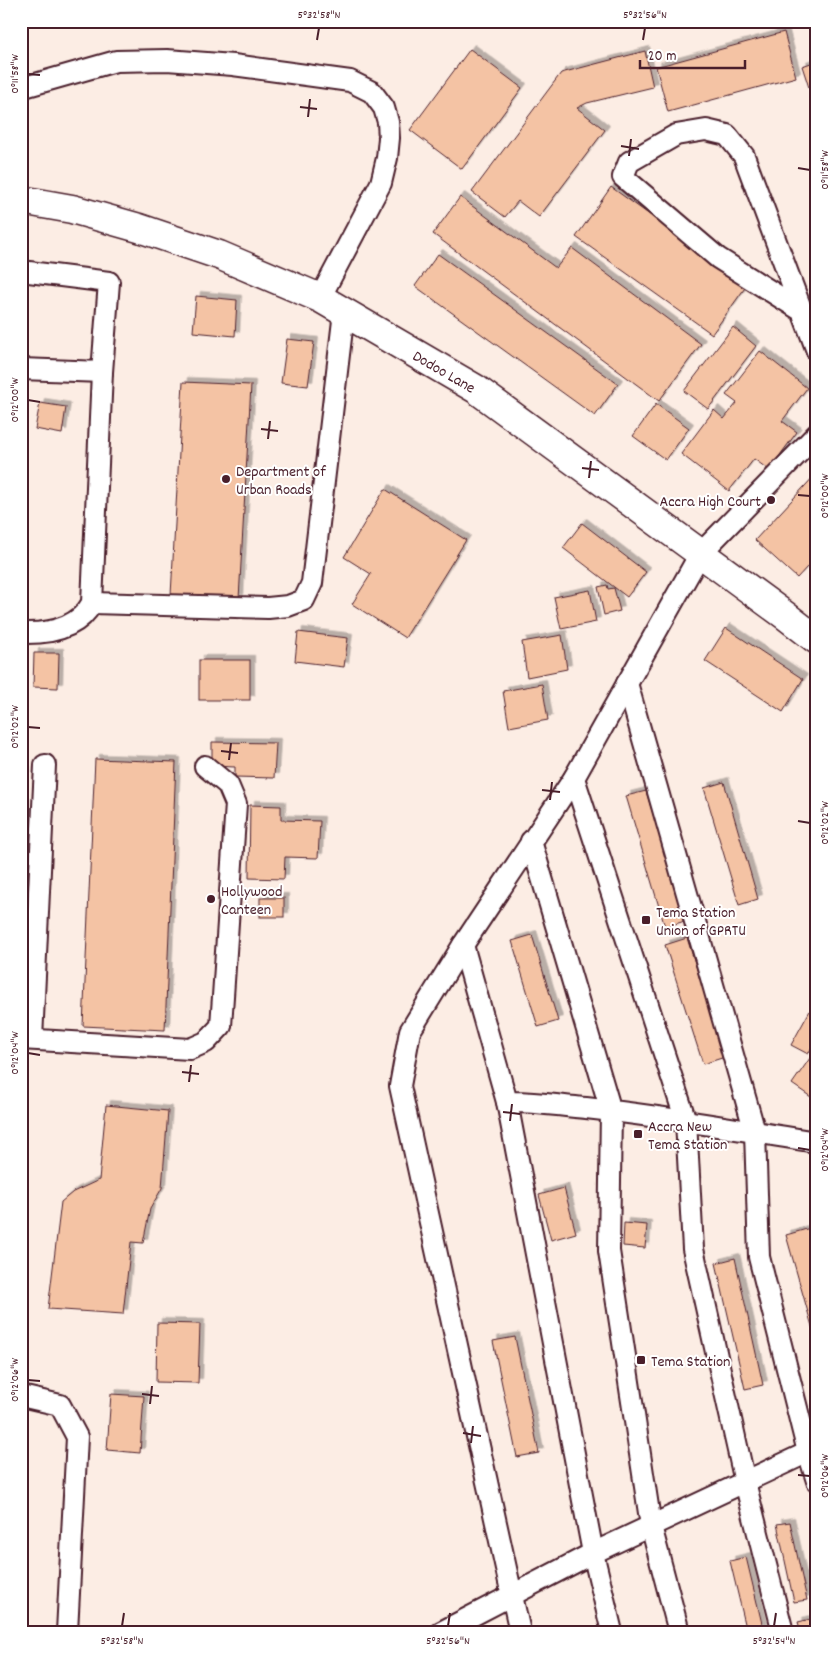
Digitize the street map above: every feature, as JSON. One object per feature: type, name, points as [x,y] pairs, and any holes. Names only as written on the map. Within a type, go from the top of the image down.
[{"type":"street","name":"Dodoo Lane","points":[[21,200],[72,209],[139,228],[219,255],[320,298],[476,389],[817,640]]},
{"type":"lane","points":[[21,88],[116,61],[167,60],[233,65],[350,81],[372,92],[384,108],[388,122],[389,138],[381,182],[320,298]]},
{"type":"lane","points":[[802,311],[718,258],[646,198],[623,177],[629,162],[676,135],[706,130],[727,134],[744,156],[817,351]]},
{"type":"lane","points":[[21,271],[109,282],[102,372],[92,603],[86,613],[76,622],[58,629],[21,634]]},
{"type":"lane","points":[[92,603],[268,608],[288,606],[304,600],[312,583],[344,312]]},
{"type":"lane","points":[[21,369],[102,372]]},
{"type":"lane","points":[[520,1632],[400,1086],[410,1031],[463,945],[574,778],[700,554],[817,434]]},
{"type":"lane","points":[[627,683],[755,1132],[759,1257],[812,1450],[817,1481]]},
{"type":"lane","points":[[45,765],[27,1039],[190,1049],[206,1042],[221,1026],[236,804],[228,785],[205,766]]},
{"type":"lane","points":[[574,778],[686,1121],[693,1249],[745,1482],[783,1632]]},
{"type":"lane","points":[[531,841],[611,1111],[609,1250],[651,1526],[679,1632]]},
{"type":"lane","points":[[463,945],[507,1102],[593,1553],[612,1632]]},
{"type":"lane","points":[[507,1102],[530,1101],[611,1111],[817,1142]]},
{"type":"lane","points":[[21,1396],[60,1405],[77,1437],[67,1632]]},
{"type":"lane","points":[[441,1632],[593,1553],[812,1450]]},
{"type":"building","points":[[784,32],[796,77],[668,112],[656,67]]},
{"type":"building","points":[[470,49],[522,88],[462,169],[410,130]]},
{"type":"building","points":[[645,51],[653,87],[587,103],[577,108],[605,130],[539,217],[518,201],[505,217],[472,192],[561,73]]},
{"type":"building","points":[[817,61],[817,105],[815,106],[802,66]]},
{"type":"building","points":[[611,187],[747,285],[712,334],[576,237]]},
{"type":"building","points":[[460,197],[556,268],[572,248],[701,344],[659,401],[433,234]]},
{"type":"building","points":[[438,254],[618,384],[595,416],[415,286]]},
{"type":"building","points":[[196,296],[237,300],[235,336],[193,332]]},
{"type":"building","points":[[733,327],[756,346],[708,409],[684,391]]},
{"type":"building","points":[[287,339],[314,342],[308,386],[281,383]]},
{"type":"building","points":[[760,351],[807,388],[782,421],[797,432],[769,470],[754,459],[729,491],[681,454],[714,410],[724,419],[737,403],[726,395]]},
{"type":"building","points":[[183,382],[251,385],[239,599],[171,595]]},
{"type":"building","points":[[40,403],[66,407],[62,434],[35,429]]},
{"type":"building","points":[[656,404],[689,428],[666,460],[633,436]]},
{"type":"building","points":[[817,473],[817,556],[797,578],[755,540]]},
{"type":"building","points":[[385,489],[466,540],[405,638],[352,604],[371,574],[344,557]]},
{"type":"building","points":[[582,523],[646,572],[627,597],[563,548]]},
{"type":"building","points":[[607,585],[608,589],[614,588],[620,611],[604,615],[598,587]]},
{"type":"building","points":[[590,590],[596,622],[561,629],[554,597]]},
{"type":"building","points":[[726,628],[803,679],[783,712],[705,661]]},
{"type":"building","points":[[298,632],[348,638],[344,667],[295,661]]},
{"type":"building","points":[[562,635],[567,669],[527,677],[522,642]]},
{"type":"building","points":[[34,653],[59,653],[58,688],[33,687]]},
{"type":"building","points":[[199,660],[250,660],[250,700],[199,700]]},
{"type":"building","points":[[542,684],[548,720],[509,727],[503,691]]},
{"type":"building","points":[[212,742],[276,743],[274,778],[235,777],[235,767],[212,766]]},
{"type":"building","points":[[95,759],[176,762],[165,1030],[83,1026]]},
{"type":"building","points":[[724,782],[758,899],[739,905],[704,788]]},
{"type":"building","points":[[646,791],[685,921],[665,927],[626,796]]},
{"type":"building","points":[[250,805],[281,806],[281,820],[320,821],[318,858],[285,857],[284,879],[249,878]]},
{"type":"building","points":[[260,898],[284,898],[284,917],[260,917]]},
{"type":"building","points":[[532,935],[558,1021],[538,1027],[512,941]]},
{"type":"building","points":[[687,938],[725,1057],[703,1064],[665,945]]},
{"type":"building","points":[[817,998],[817,1038],[808,1054],[791,1045]]},
{"type":"building","points":[[817,1048],[817,1089],[811,1097],[792,1084]]},
{"type":"building","points":[[106,1105],[168,1111],[162,1188],[150,1209],[143,1243],[131,1242],[123,1314],[48,1309],[61,1202],[73,1192],[99,1180]]},
{"type":"building","points":[[564,1188],[576,1233],[551,1240],[539,1195]]},
{"type":"building","points":[[624,1223],[647,1225],[645,1248],[623,1246]]},
{"type":"building","points":[[817,1226],[817,1344],[786,1235]]},
{"type":"building","points":[[735,1258],[763,1385],[745,1389],[716,1263]]},
{"type":"building","points":[[157,1323],[200,1324],[198,1383],[156,1382]]},
{"type":"building","points":[[515,1337],[539,1453],[517,1457],[493,1341]]},
{"type":"building","points":[[111,1394],[144,1396],[140,1453],[107,1450]]},
{"type":"building","points":[[790,1522],[807,1600],[794,1602],[777,1524]]},
{"type":"building","points":[[746,1557],[764,1632],[747,1632],[730,1561]]},
{"type":"building","points":[[815,1618],[817,1632],[801,1632],[798,1622]]},
{"type":"place","name":"Department of Urban Roads","points":[[226,479]]},
{"type":"place","name":"Accra High Court","points":[[771,500]]},
{"type":"place","name":"Hollywood Canteen","points":[[211,899]]},
{"type":"place","name":"Tema Station Union of GPRTU","points":[[646,920]]},
{"type":"place","name":"Accra New Tema Station","points":[[638,1134]]},
{"type":"place","name":"Tema Station","points":[[641,1360]]}]
